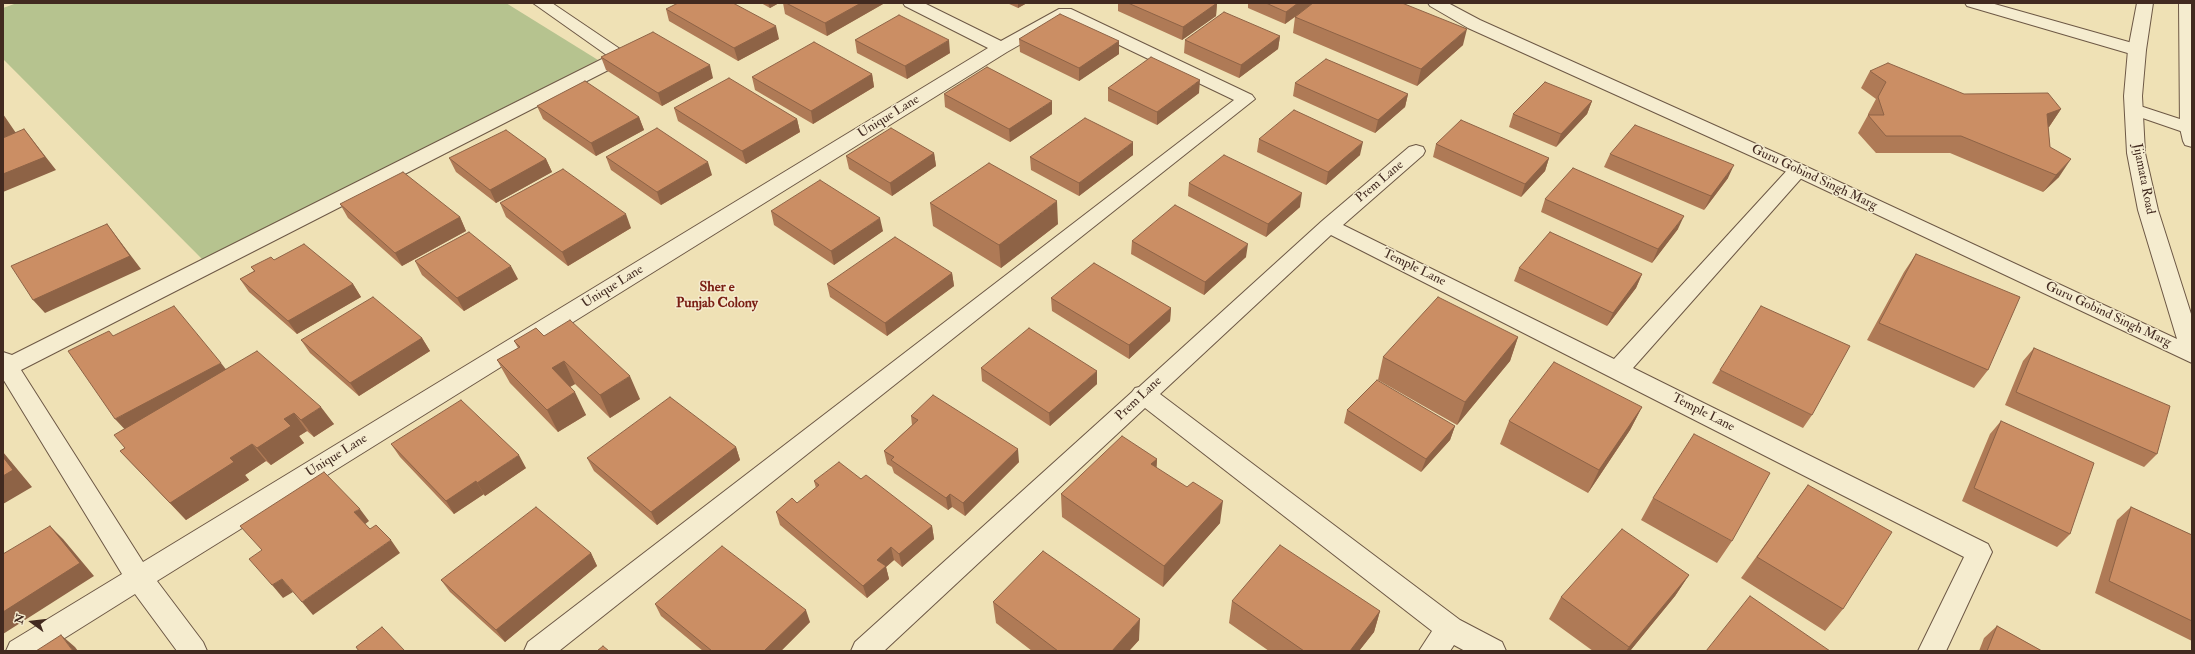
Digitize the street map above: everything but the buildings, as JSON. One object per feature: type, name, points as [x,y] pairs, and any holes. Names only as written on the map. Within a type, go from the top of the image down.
[{"type":"street","points":[[193,651],[139,578],[6,364],[620,56],[541,3]]},
{"type":"street","points":[[911,3],[1001,48]]},
{"type":"street","name":"Guru Gobind Singh Marg","points":[[1436,3],[1474,24],[1798,170],[2192,355]]},
{"type":"street","points":[[1973,3],[2137,50]]},
{"type":"street","name":"Jijamata Road","points":[[2145,3],[2137,50],[2134,109],[2136,154],[2148,210],[2192,350]]},
{"type":"street","points":[[2134,109],[2191,133],[2187,3]]},
{"type":"street","name":"Unique Lane","points":[[20,651],[1001,48],[1065,12],[1246,99],[538,651]]},
{"type":"street","name":"Prem Lane","points":[[865,651],[1143,394],[1329,226],[1416,151]]},
{"type":"street","points":[[1618,370],[1798,170]]},
{"type":"street","name":"Temple Lane","points":[[1329,226],[1979,552],[1932,651]]},
{"type":"street","points":[[1143,394],[1450,628],[1492,651]]},
{"type":"street","points":[[1433,651],[1450,628]]},
{"type":"green space","points":[[17,3],[506,3],[598,60],[203,260],[3,59],[3,8]]},
{"type":"district","name":"Sher e Punjab Colony","points":[[717,296]]}]
